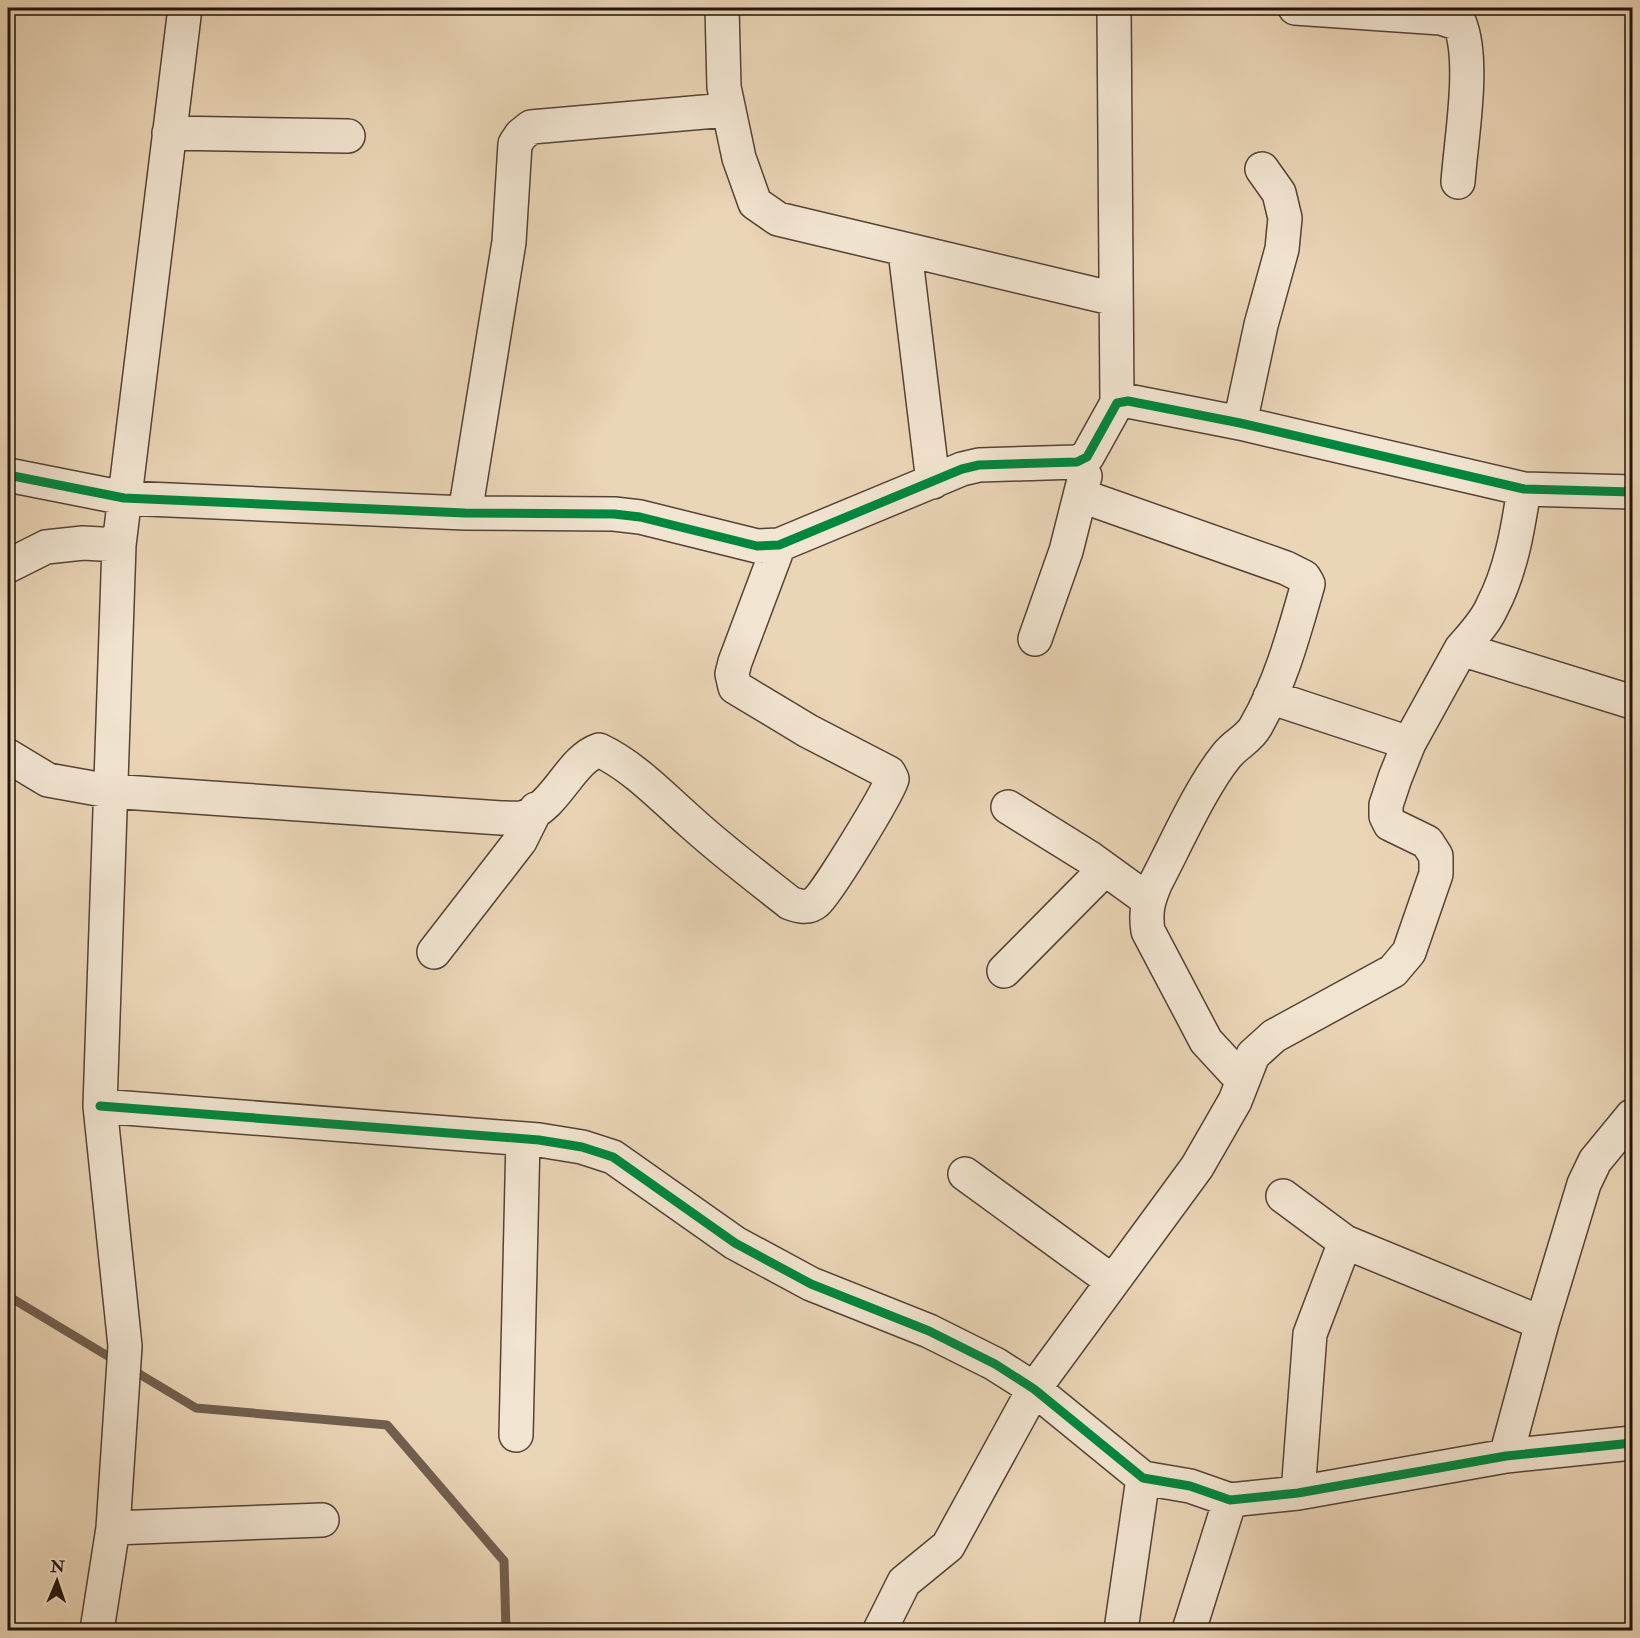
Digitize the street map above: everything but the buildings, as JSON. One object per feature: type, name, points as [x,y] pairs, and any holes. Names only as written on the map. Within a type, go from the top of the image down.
[{"type":"street","points":[[97,1630],[113,1528],[125,1346],[100,1106],[119,544],[185,8]]},
{"type":"street","points":[[722,8],[721,64],[727,110],[742,167],[755,202],[778,219],[905,251],[1115,299]]},
{"type":"street","points":[[1035,639],[1082,496],[1087,457],[1117,404],[1114,8]]},
{"type":"street","points":[[1295,8],[1441,18],[1460,24],[1465,35],[1467,73],[1458,182]]},
{"type":"street","points":[[465,513],[509,242],[515,144],[531,127],[727,110]]},
{"type":"street","points":[[169,133],[348,136]]},
{"type":"street","points":[[1240,423],[1260,325],[1282,249],[1285,218],[1279,193],[1262,169]]},
{"type":"street","points":[[905,251],[933,482]]},
{"type":"street","points":[[1117,404],[1138,402],[1240,423],[1524,489],[1632,492]]},
{"type":"street","points":[[8,475],[124,498],[465,513],[640,516],[757,546],[779,545],[979,465],[1068,463],[1087,457]]},
{"type":"street","points":[[880,1630],[904,1582],[948,1546],[1034,1389],[1197,1167],[1235,1101],[1253,1055],[1274,1036],[1393,971],[1409,952],[1436,874],[1436,856],[1426,842],[1390,825],[1386,816],[1386,805],[1409,743],[1461,649],[1484,621],[1499,590],[1518,533],[1524,489]]},
{"type":"street","points":[[1082,496],[1286,568],[1304,578],[1308,585],[1279,680],[1248,739],[1228,754],[1211,780],[1148,900],[1146,914],[1148,931],[1186,1007],[1206,1041],[1242,1080]]},
{"type":"street","points":[[8,566],[46,547],[83,543],[119,544]]},
{"type":"street","points":[[8,756],[48,780],[109,791],[462,817],[524,817],[552,798],[583,761],[599,750],[614,757],[644,780],[694,826],[790,903],[806,907],[815,903],[892,779],[889,773],[808,731],[735,687],[732,674],[735,662],[779,545]]},
{"type":"street","points":[[1461,649],[1632,702]]},
{"type":"street","points":[[1270,697],[1409,743]]},
{"type":"street","points":[[1008,807],[1105,869],[1148,900]]},
{"type":"street","points":[[434,952],[520,841],[536,809]]},
{"type":"street","points":[[1004,971],[1105,869]]},
{"type":"street","points":[[100,1106],[523,1139],[582,1147],[613,1157],[735,1243],[811,1284],[929,1331],[995,1364],[1034,1389],[1143,1478],[1190,1486],[1230,1500],[1298,1493],[1506,1456],[1632,1443]]},
{"type":"street","points":[[1506,1456],[1542,1323],[1584,1184],[1595,1161],[1632,1116]]},
{"type":"street","points":[[516,1435],[523,1139]]},
{"type":"street","points":[[965,1174],[1112,1281]]},
{"type":"street","points":[[1283,1196],[1345,1242],[1542,1323]]},
{"type":"street","points":[[1298,1493],[1310,1334],[1345,1242]]},
{"type":"street","points":[[1121,1630],[1143,1478]]},
{"type":"street","points":[[1189,1630],[1230,1500]]},
{"type":"street","points":[[113,1528],[322,1520]]},
{"type":"waterway","points":[[8,1296],[116,1361]]},
{"type":"waterway","points":[[131,1369],[196,1408],[387,1425],[504,1561],[506,1630]]},
{"type":"cycle path","points":[[8,475],[124,498],[465,513],[614,514],[640,517],[757,546],[779,545],[962,469],[979,465],[1077,462],[1087,457],[1117,403],[1128,401],[1240,423],[1524,489],[1632,492]]},
{"type":"cycle path","points":[[100,1106],[539,1140],[582,1147],[613,1157],[735,1243],[811,1284],[929,1331],[995,1364],[1034,1389],[1143,1478],[1190,1486],[1230,1500],[1298,1493],[1506,1456],[1632,1443]]}]
